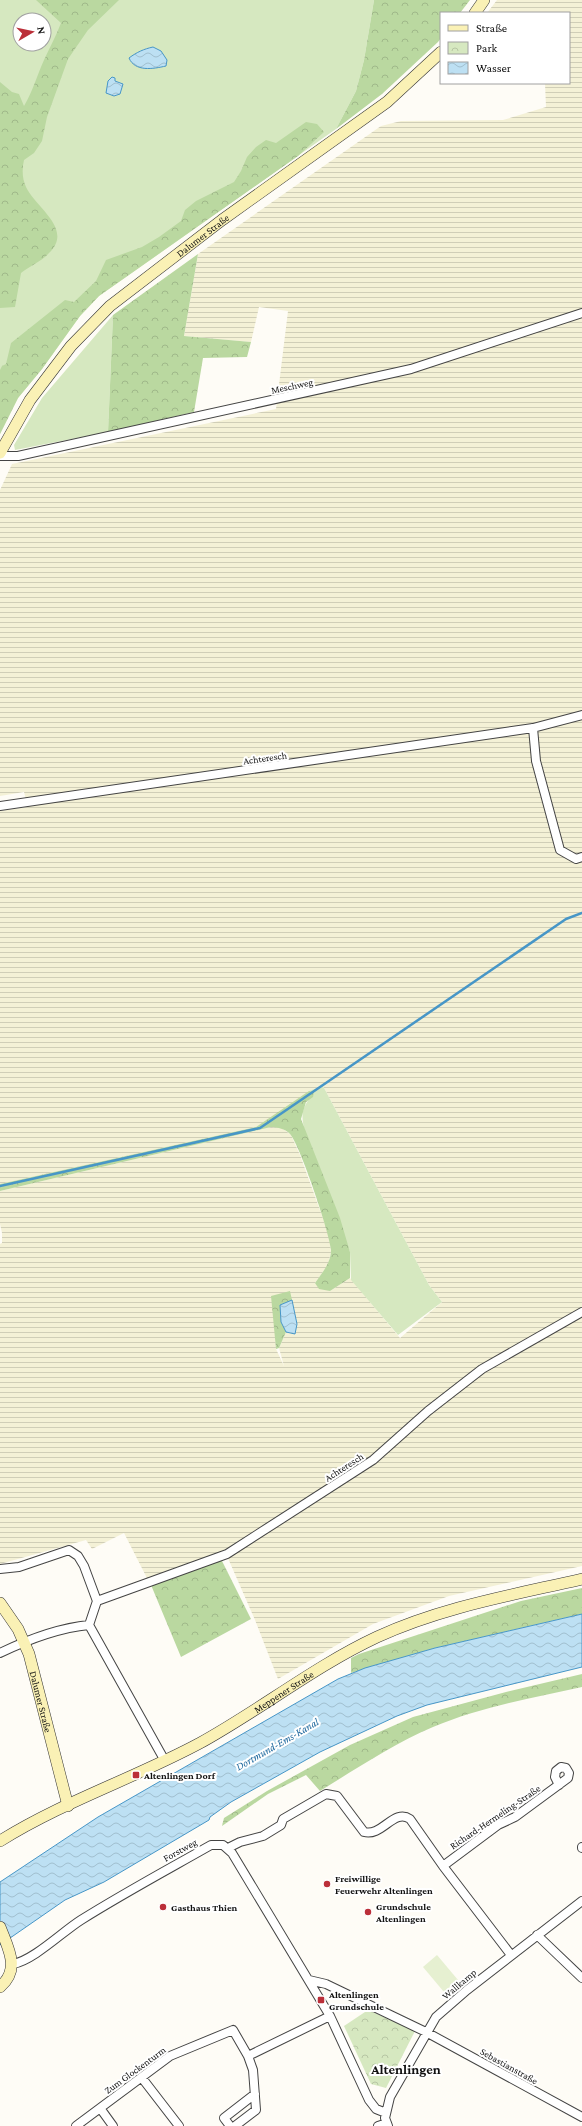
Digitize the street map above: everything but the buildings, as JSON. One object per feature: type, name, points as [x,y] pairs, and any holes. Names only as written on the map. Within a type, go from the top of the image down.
[{"type":"main road","points":[[475,12],[484,0]]},
{"type":"main road","name":"Dalumer Straße","points":[[0,454],[30,400],[72,346],[110,306],[222,220],[387,102],[440,53]]},
{"type":"main road","name":"Meppener Straße","points":[[0,1841],[68,1806],[200,1743],[345,1653],[377,1637],[408,1624],[458,1608],[582,1579]]},
{"type":"main road","name":"Dalumer Straße","points":[[0,1603],[24,1642],[38,1686],[68,1806]]},
{"type":"main road","points":[[0,1927],[13,1964],[9,1977],[0,1987]]},
{"type":"street","name":"Meschweg","points":[[0,454],[18,456],[411,369],[582,313]]},
{"type":"street","name":"Achteresch","points":[[0,806],[532,728],[582,715]]},
{"type":"street","points":[[532,728],[536,761],[551,824],[560,850],[576,859],[582,857]]},
{"type":"street","name":"Achteresch","points":[[97,1601],[227,1554],[373,1460],[428,1411],[482,1369],[582,1312]]},
{"type":"street","points":[[0,1569],[19,1567],[69,1550],[78,1556],[84,1566],[97,1601],[89,1625],[165,1761]]},
{"type":"street","points":[[0,1653],[24,1642],[69,1628],[89,1625]]},
{"type":"street","name":"Richard-Hermeling-Straße","points":[[443,1866],[498,1825],[516,1817],[559,1785]]},
{"type":"street","points":[[378,2126],[387,2124],[385,2118],[386,2113],[376,2109],[369,2100],[330,2016],[228,1848],[240,1842],[263,1836],[281,1825],[283,1819],[326,1794],[337,1796],[364,1832],[375,1832],[398,1816],[406,1816],[410,1819],[443,1866],[511,1955]]},
{"type":"street","name":"Forstweg","points":[[13,1964],[27,1960],[68,1929],[138,1885],[211,1845],[217,1843],[228,1848]]},
{"type":"street","name":"Wallkamp","points":[[386,2113],[390,2097],[436,2017],[511,1955],[582,1900]]},
{"type":"street","points":[[538,1935],[582,1978]]},
{"type":"street","points":[[309,1980],[326,1984],[426,2032]]},
{"type":"street","points":[[235,2126],[256,2110],[253,2070],[248,2056],[330,2016]]},
{"type":"street","name":"Zum Glockenturm","points":[[76,2126],[170,2056],[233,2030],[248,2056]]},
{"type":"street","name":"Sebastianstraße","points":[[426,2032],[582,2117]]},
{"type":"street","points":[[142,2078],[180,2126]]},
{"type":"street","points":[[230,2126],[224,2118],[255,2094]]},
{"type":"street","points":[[100,2108],[113,2126]]},
{"type":"shaded area","points":[[497,0],[582,0],[582,1566],[449,1596],[373,1624],[278,1679],[255,1620],[227,1556],[150,1584],[124,1533],[92,1549],[86,1540],[0,1564],[0,1244],[2,1243],[2,1233],[0,1224],[0,1191],[271,1127],[282,1128],[291,1135],[300,1155],[329,1235],[331,1252],[328,1265],[315,1283],[330,1291],[350,1278],[400,1338],[442,1302],[429,1285],[323,1086],[256,1127],[0,1184],[0,811],[28,807],[24,792],[0,796],[0,490],[12,464],[276,409],[288,311],[259,307],[251,342],[184,336],[198,254],[381,126],[401,121],[503,120],[546,107],[545,84],[570,84],[570,12],[488,12]],"holes":[[[275,1329],[295,1334],[286,1332],[279,1348],[284,1366],[276,1349]]]},
{"type":"green space","points":[[0,0],[374,0],[364,60],[356,91],[336,129],[99,296],[80,316],[42,369],[18,398],[0,434]]},
{"type":"green space","points":[[36,0],[119,0],[88,30],[68,59],[47,117],[42,141],[34,153],[24,160],[23,174],[26,187],[51,219],[57,236],[56,244],[43,259],[21,273],[15,307],[0,308],[0,82],[12,92],[19,94],[24,106],[48,52],[52,52],[52,44],[61,23],[52,15],[52,12],[49,12]]},
{"type":"green space","points":[[374,0],[470,0],[461,12],[440,12],[440,39],[438,42],[382,94],[336,129],[356,91],[364,60]]},
{"type":"green space","points":[[306,122],[317,124],[324,132],[298,156],[99,296],[80,316],[42,369],[18,398],[0,434],[0,370],[2,366],[6,364],[11,343],[65,300],[74,302],[96,281],[106,260],[142,247],[159,237],[181,221],[185,210],[196,201],[234,182],[247,157],[256,147],[266,140],[276,143]]},
{"type":"green space","points":[[198,254],[184,336],[251,342],[247,357],[203,358],[194,412],[108,432],[113,315]]},
{"type":"green space","points":[[113,315],[108,432],[15,450],[14,445],[42,398]]},
{"type":"green space","points":[[323,1086],[429,1285],[442,1302],[398,1335],[351,1280],[350,1252],[306,1135],[302,1117],[306,1103],[314,1092],[309,1091]]},
{"type":"green space","points":[[309,1091],[314,1092],[313,1097],[306,1102],[301,1119],[340,1218],[350,1252],[350,1278],[330,1291],[319,1289],[315,1283],[326,1268],[331,1255],[326,1227],[314,1190],[295,1141],[290,1134],[281,1129],[271,1127],[0,1191],[0,1184],[256,1127]]},
{"type":"green space","points":[[290,1291],[292,1300],[280,1305],[281,1322],[286,1332],[279,1348],[276,1349],[271,1296]]},
{"type":"green space","points":[[221,1559],[251,1619],[181,1657],[151,1585]]},
{"type":"green space","points":[[582,1588],[582,1614],[435,1648],[351,1673],[351,1658],[359,1654],[521,1601]]},
{"type":"green space","points":[[582,1674],[582,1687],[488,1708],[433,1727],[389,1749],[320,1791],[306,1775],[268,1794],[222,1826],[224,1818],[267,1791],[350,1745],[413,1717],[506,1692]]},
{"type":"green space","points":[[437,1955],[458,1980],[444,1992],[423,1967]]},
{"type":"green space","points":[[368,2010],[415,2031],[386,2088],[371,2084],[344,2026]]},
{"type":"water","points":[[153,47],[161,51],[167,60],[166,66],[145,68],[135,66],[129,58],[141,51]]},
{"type":"water","points":[[112,77],[115,78],[115,81],[123,84],[120,94],[114,96],[106,93],[108,81]]},
{"type":"water","points":[[292,1300],[297,1324],[295,1334],[286,1332],[281,1322],[280,1305]]},
{"type":"water","name":"Dortmund-Ems-Kanal","points":[[582,1614],[582,1667],[427,1705],[397,1716],[320,1752],[231,1802],[210,1817],[209,1820],[104,1882],[65,1900],[0,1945],[0,1882],[98,1817],[338,1679],[365,1668],[435,1648]]},
{"type":"waterway","points":[[0,1186],[260,1128],[566,919],[582,913]]},
{"type":"place","name":"Altenlingen Dorf","points":[[136,1775]]},
{"type":"place","name":"Freiwillige Feuerwehr Altenlingen","points":[[327,1884]]},
{"type":"place","name":"Gasthaus Thien","points":[[163,1907]]},
{"type":"place","name":"Grundschule Altenlingen","points":[[368,1912]]},
{"type":"place","name":"Altenlingen Grundschule","points":[[321,2000]]},
{"type":"district","name":"Altenlingen","points":[[406,2069]]}]
